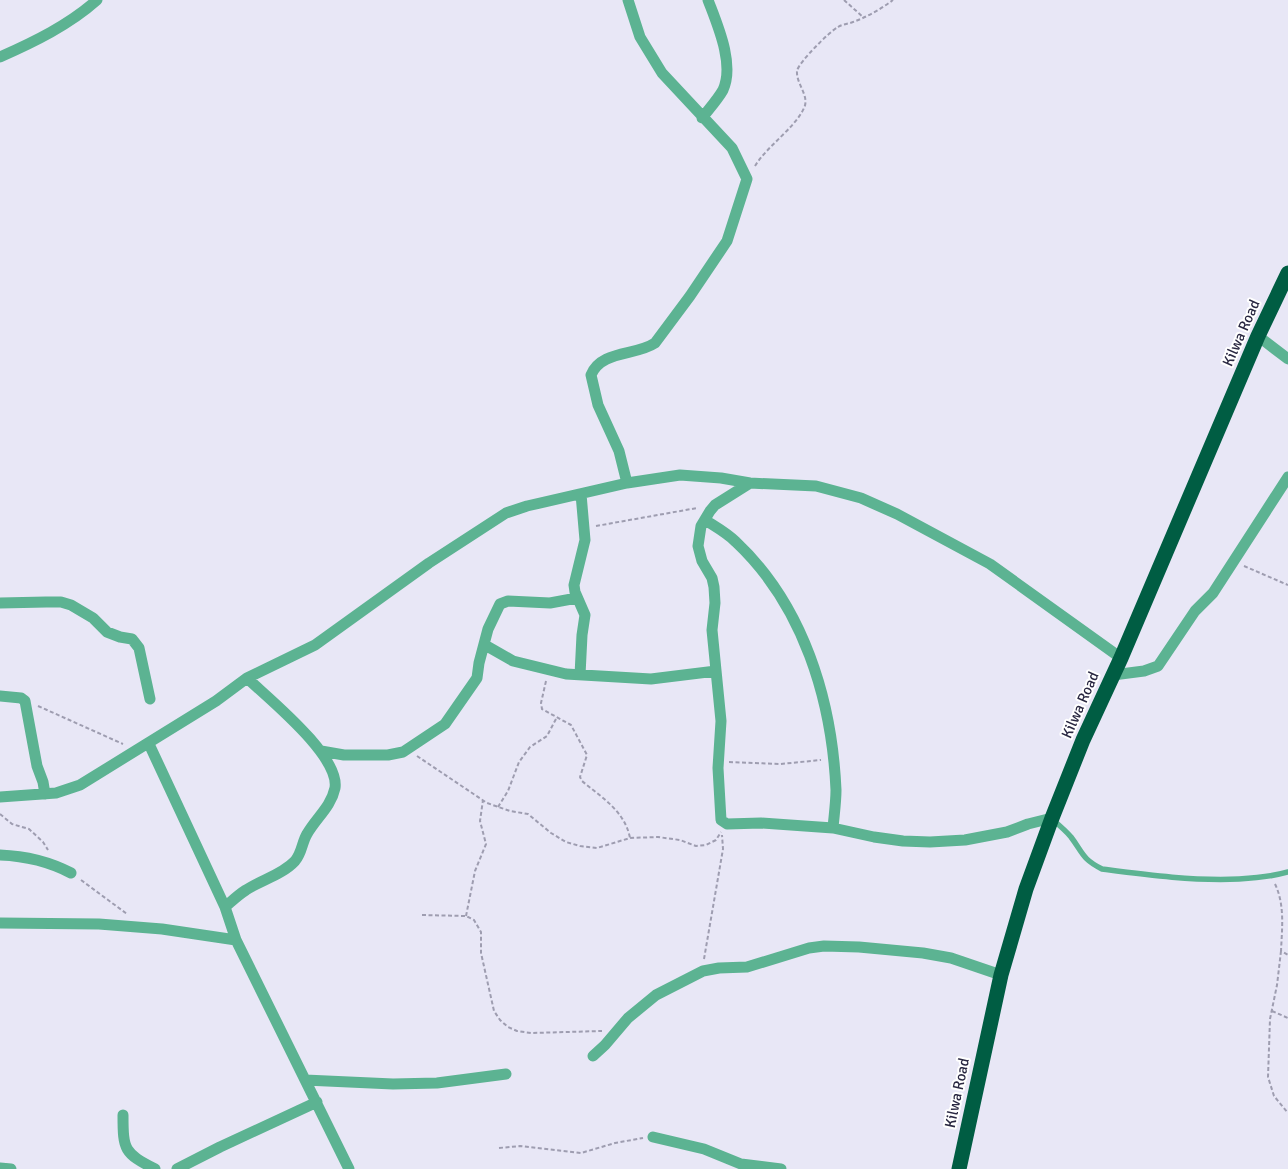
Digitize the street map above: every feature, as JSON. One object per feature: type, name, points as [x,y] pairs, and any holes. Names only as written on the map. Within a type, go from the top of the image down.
[{"type":"highway","name":"Kilwa Road","points":[[959,1169],[1001,975],[1026,889],[1052,818],[1083,740],[1121,658],[1258,336],[1288,273]]},
{"type":"street","points":[[0,57],[37,41],[86,10],[97,0]]},
{"type":"street","points":[[627,483],[619,451],[598,405],[591,374],[600,364],[613,356],[648,348],[655,344],[727,241],[746,179],[732,148],[662,73],[640,37],[628,0]]},
{"type":"street","points":[[702,118],[723,89],[728,65],[721,33],[708,0]]},
{"type":"street","points":[[1258,336],[1288,359]]},
{"type":"street","points":[[0,797],[56,793],[80,785],[149,744],[216,701],[247,678],[315,645],[429,563],[506,513],[527,506],[627,483],[687,475],[750,483],[816,486],[860,498],[897,514],[990,564],[1121,658]]},
{"type":"street","points":[[1112,675],[1144,671],[1158,666],[1195,611],[1213,593],[1288,477]]},
{"type":"street","points":[[750,483],[715,505],[701,526],[698,546],[702,561],[712,578],[714,586],[715,603],[712,630],[720,721],[721,826],[727,824],[761,823],[834,828],[881,838],[930,842],[982,837],[1007,832],[1052,818]]},
{"type":"street","points":[[580,494],[584,527],[584,548],[574,585],[585,616],[580,675]]},
{"type":"street","points":[[705,520],[736,542],[757,565],[782,597],[801,630],[816,675],[830,731],[836,791],[834,828]]},
{"type":"street","points":[[321,751],[344,755],[388,755],[407,750],[445,724],[464,700],[477,678],[488,628],[502,602],[550,603],[578,598]]},
{"type":"street","points":[[0,603],[61,602],[71,605],[93,618],[107,632],[132,639],[139,648],[150,699]]},
{"type":"street","points":[[485,645],[513,661],[548,670],[580,675],[651,679],[716,671]]},
{"type":"street","points":[[225,907],[244,891],[281,871],[295,861],[307,834],[325,810],[335,787],[333,773],[321,751],[285,713],[247,678]]},
{"type":"street","points":[[0,696],[22,698],[25,701],[37,766],[45,794]]},
{"type":"street","points":[[149,744],[225,907],[236,940],[349,1169]]},
{"type":"street","points":[[0,855],[26,857],[54,864],[71,873]]},
{"type":"street","points":[[0,923],[99,924],[236,940]]},
{"type":"street","points":[[593,1056],[628,1018],[656,995],[702,971],[747,967],[809,948],[824,946],[882,949],[951,958],[1001,975]]},
{"type":"street","points":[[305,1080],[411,1084],[437,1083],[506,1074]]},
{"type":"street","points":[[177,1169],[317,1102]]},
{"type":"street","points":[[123,1115],[124,1145],[132,1156],[155,1169]]},
{"type":"street","points":[[653,1137],[704,1149],[740,1166],[781,1169]]},
{"type":"street","points":[[0,1168],[11,1169]]},
{"type":"lane","points":[[1052,818],[1071,836],[1090,863],[1102,869],[1180,879],[1210,880],[1271,877],[1288,872]]},
{"type":"path","points":[[844,0],[863,17]]},
{"type":"path","points":[[746,179],[762,154],[791,126],[805,107],[806,100],[797,72],[801,62],[838,27],[863,17],[893,0]]},
{"type":"path","points":[[584,527],[648,518],[715,505]]},
{"type":"path","points":[[1234,561],[1288,585]]},
{"type":"path","points":[[548,670],[541,703],[542,709],[571,725],[587,755],[580,777],[582,781],[614,807],[628,828],[630,838]]},
{"type":"path","points":[[25,701],[137,750]]},
{"type":"path","points":[[498,807],[508,791],[519,762],[530,747],[547,736],[557,717]]},
{"type":"path","points":[[407,750],[483,800],[498,807],[528,814],[551,833],[566,842],[580,846],[597,848],[630,838],[658,837],[680,840],[696,846],[706,845],[716,840],[721,826]]},
{"type":"path","points":[[719,762],[780,764],[833,759]]},
{"type":"path","points":[[466,916],[475,871],[486,844],[480,821],[483,800]]},
{"type":"path","points":[[0,814],[12,824],[28,829],[44,842],[54,864]]},
{"type":"path","points":[[702,971],[723,849],[721,826]]},
{"type":"path","points":[[71,873],[146,928]]},
{"type":"path","points":[[1271,877],[1280,895],[1282,916],[1281,951],[1270,1025],[1268,1077],[1274,1096],[1288,1113]]},
{"type":"path","points":[[422,914],[466,916],[474,920],[481,932],[481,953],[494,1011],[508,1027],[517,1031],[531,1033],[617,1031]]},
{"type":"path","points":[[1281,951],[1288,954]]},
{"type":"path","points":[[1272,1011],[1288,1018]]},
{"type":"path","points":[[499,1148],[520,1146],[581,1153],[615,1143],[653,1137]]}]
